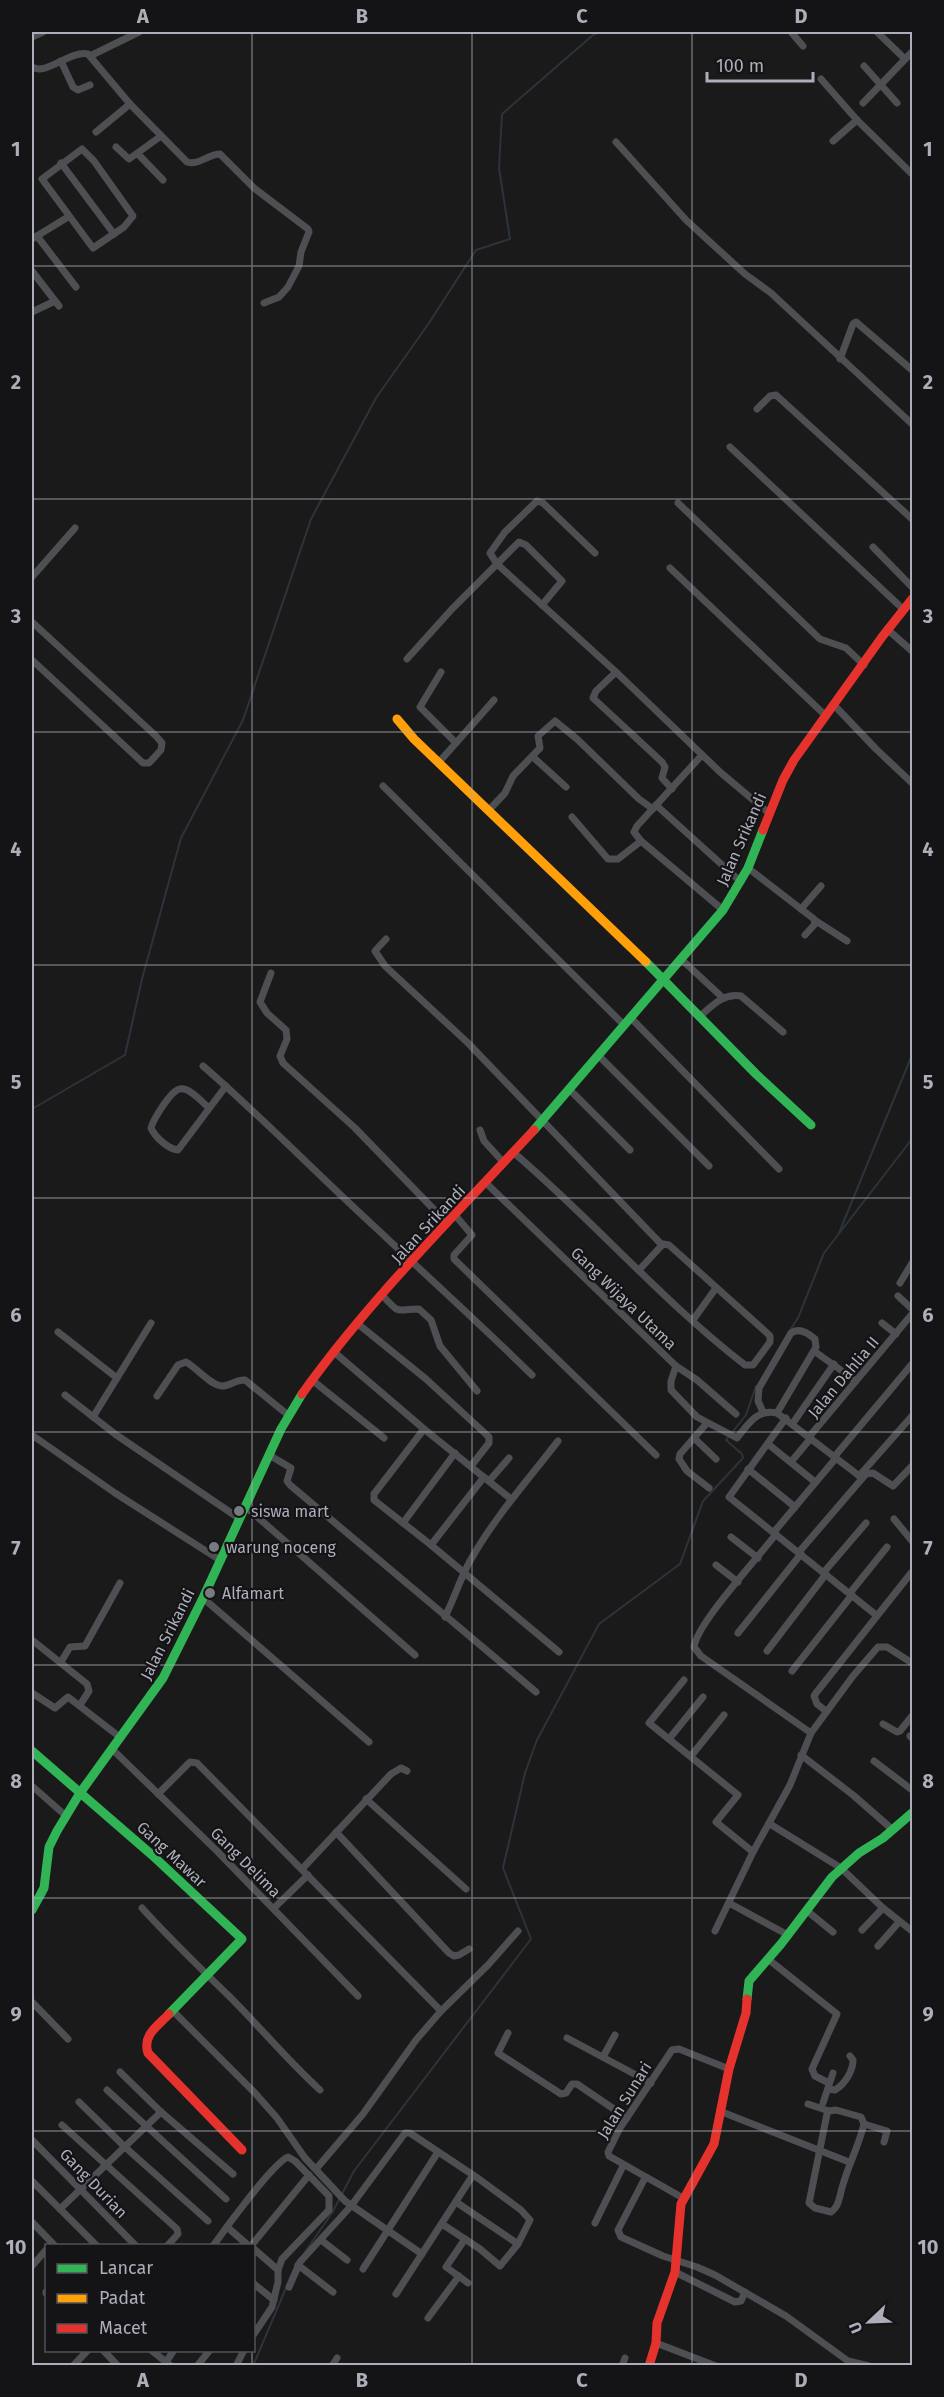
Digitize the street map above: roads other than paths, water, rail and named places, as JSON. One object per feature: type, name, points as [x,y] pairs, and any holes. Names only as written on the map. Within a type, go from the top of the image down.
[{"type":"street","points":[[32,37],[43,32]]},
{"type":"street","points":[[90,56],[139,32]]},
{"type":"street","points":[[791,32],[803,46]]},
{"type":"street","points":[[877,32],[905,59]]},
{"type":"street","points":[[863,103],[912,52]]},
{"type":"street","points":[[32,67],[40,69],[81,53],[90,56],[130,104],[191,164],[216,153],[220,154],[254,188],[308,229],[309,232],[292,281],[282,294],[264,303]]},
{"type":"street","points":[[61,60],[73,87],[78,90],[90,85]]},
{"type":"street","points":[[864,66],[897,103]]},
{"type":"street","points":[[821,79],[857,120],[912,174]]},
{"type":"street","points":[[96,132],[130,104]]},
{"type":"street","points":[[833,141],[857,120]]},
{"type":"street","points":[[116,147],[129,159],[161,136]]},
{"type":"street","points":[[616,142],[686,220],[745,274],[771,293],[912,423]]},
{"type":"street","points":[[84,150],[133,216],[130,222],[92,248],[68,216],[42,179],[79,151],[84,150]]},
{"type":"street","points":[[138,154],[163,180]]},
{"type":"street","points":[[62,163],[114,234]]},
{"type":"street","points":[[68,216],[34,238],[76,287]]},
{"type":"street","points":[[32,272],[57,304],[32,312]]},
{"type":"street","points":[[840,358],[853,324],[856,322],[912,370]]},
{"type":"street","points":[[757,409],[770,396],[776,395],[912,519]]},
{"type":"street","points":[[730,447],[903,609]]},
{"type":"street","points":[[594,553],[543,503],[537,501],[529,506],[492,548],[491,557],[702,755],[770,814]]},
{"type":"street","points":[[678,503],[820,639],[846,648],[864,664]]},
{"type":"street","points":[[32,578],[75,528]]},
{"type":"street","points":[[407,659],[452,609],[519,542],[526,544],[562,581],[542,605]]},
{"type":"street","points":[[873,547],[912,587]]},
{"type":"street","points":[[670,568],[826,716]]},
{"type":"street","name":"Jalan Srikandi","points":[[32,1910],[44,1888],[49,1847],[80,1793],[163,1678],[288,1415],[334,1352],[412,1261],[542,1122],[723,910],[748,868],[783,780],[794,760],[887,629],[912,599]]},
{"type":"street","points":[[32,622],[156,736],[162,744],[161,750],[149,763],[143,764],[32,660]]},
{"type":"street","points":[[887,629],[912,651]]},
{"type":"street","points":[[441,672],[420,707],[456,743]]},
{"type":"street","points":[[616,672],[596,691],[593,698],[662,762],[665,767],[662,778],[672,789]]},
{"type":"street","points":[[439,762],[494,700]]},
{"type":"street","points":[[834,705],[912,783]]},
{"type":"street","points":[[397,719],[414,739],[664,979],[699,1017],[811,1125]]},
{"type":"street","points":[[489,810],[505,793],[513,776],[540,747],[538,736],[551,722],[556,721],[639,799],[654,807],[741,882]]},
{"type":"street","points":[[702,755],[635,829],[641,841],[723,910]]},
{"type":"street","points":[[533,757],[566,787]]},
{"type":"street","points":[[383,786],[779,1169]]},
{"type":"street","points":[[572,817],[611,861],[618,859],[641,841]]},
{"type":"street","points":[[748,868],[816,921],[847,941]]},
{"type":"street","points":[[801,909],[821,886]]},
{"type":"street","points":[[805,935],[816,921]]},
{"type":"street","points":[[386,939],[375,951],[385,966],[468,1043],[662,1245]]},
{"type":"street","points":[[681,959],[723,998]]},
{"type":"street","points":[[271,973],[260,1002],[267,1013],[286,1030],[287,1039],[280,1056],[283,1063],[355,1128],[447,1223]]},
{"type":"street","points":[[699,1017],[723,998],[734,994],[741,996],[783,1032]]},
{"type":"street","points":[[598,1055],[709,1166]]},
{"type":"street","points":[[203,1066],[532,1375]]},
{"type":"street","points":[[208,1107],[188,1090],[180,1089],[167,1100],[151,1128],[171,1149],[178,1150],[226,1086]]},
{"type":"street","points":[[569,1089],[630,1150]]},
{"type":"street","points":[[480,1130],[484,1141],[504,1163]]},
{"type":"street","points":[[513,1152],[639,1270],[728,1352],[749,1366],[753,1365],[770,1342],[770,1336],[767,1333],[666,1243],[639,1270]]},
{"type":"street","name":"Gang Wijaya Utama","points":[[486,1183],[675,1366],[671,1381],[674,1394],[697,1417],[737,1438],[756,1416],[763,1412]]},
{"type":"street","points":[[455,1215],[472,1235],[454,1255],[454,1258],[656,1455]]},
{"type":"street","points":[[900,1283],[910,1274],[912,1263]]},
{"type":"street","points":[[693,1320],[716,1288]]},
{"type":"street","points":[[383,1296],[398,1310],[405,1312],[419,1309],[428,1316],[440,1346],[477,1391]]},
{"type":"street","points":[[898,1296],[912,1309]]},
{"type":"street","name":"Jalan Dahlia II","points":[[791,1462],[912,1314]]},
{"type":"street","points":[[93,1417],[151,1323]]},
{"type":"street","name":"Jalan Dahlia II","points":[[882,1323],[896,1334]]},
{"type":"street","points":[[358,1324],[426,1379],[489,1437],[489,1443],[471,1466]]},
{"type":"street","points":[[777,1413],[814,1351],[815,1342],[810,1335],[798,1330],[791,1333],[759,1388],[758,1401],[763,1412],[777,1413],[789,1421],[860,1477]]},
{"type":"street","points":[[58,1332],[117,1378]]},
{"type":"street","points":[[814,1351],[856,1381]]},
{"type":"street","points":[[334,1352],[424,1429],[512,1498]]},
{"type":"street","points":[[157,1396],[178,1365],[186,1362],[218,1385],[224,1386],[241,1379],[245,1380],[288,1415]]},
{"type":"street","points":[[834,1364],[748,1469],[729,1497],[876,1615]]},
{"type":"street","points":[[812,1733],[701,1656],[694,1647],[709,1617],[758,1558],[835,1457],[912,1364]]},
{"type":"street","points":[[675,1366],[697,1380],[736,1414]]},
{"type":"street","points":[[312,1380],[384,1438]]},
{"type":"street","points":[[65,1395],[177,1477],[240,1519]]},
{"type":"street","points":[[738,1633],[860,1477],[912,1416]]},
{"type":"street","points":[[707,1423],[679,1459],[683,1468],[709,1488]]},
{"type":"street","points":[[424,1429],[373,1496],[374,1500],[559,1652]]},
{"type":"street","points":[[32,1435],[115,1493],[220,1560]]},
{"type":"street","points":[[695,1438],[716,1459]]},
{"type":"street","points":[[446,1617],[464,1572],[512,1498],[558,1441]]},
{"type":"street","points":[[768,1444],[815,1482]]},
{"type":"street","points":[[403,1523],[455,1453]]},
{"type":"street","points":[[269,1455],[291,1468],[287,1481],[290,1485],[536,1692]]},
{"type":"street","points":[[431,1545],[487,1479],[509,1458]]},
{"type":"street","points":[[860,1477],[873,1473],[893,1486],[912,1466]]},
{"type":"street","points":[[748,1469],[795,1507]]},
{"type":"street","points":[[246,1506],[415,1654]]},
{"type":"street","points":[[894,1519],[912,1541]]},
{"type":"street","points":[[767,1651],[825,1573],[866,1523]]},
{"type":"street","points":[[731,1537],[758,1558]]},
{"type":"street","points":[[792,1671],[887,1547]]},
{"type":"street","points":[[716,1565],[738,1582]]},
{"type":"street","points":[[826,1711],[817,1704],[814,1696],[911,1573]]},
{"type":"street","points":[[61,1662],[70,1647],[85,1646],[120,1583]]},
{"type":"street","points":[[203,1598],[369,1742]]},
{"type":"street","points":[[32,1641],[61,1662],[89,1688],[80,1705]]},
{"type":"street","points":[[715,1931],[753,1852],[790,1785],[812,1733],[826,1711],[878,1647],[886,1647],[912,1663]]},
{"type":"street","points":[[684,1680],[649,1722],[738,1795],[716,1822],[753,1852]]},
{"type":"street","points":[[32,1692],[52,1708],[57,1707],[68,1697],[121,1737]]},
{"type":"street","points":[[669,1739],[703,1697]]},
{"type":"street","points":[[691,1756],[724,1715]]},
{"type":"street","points":[[883,1724],[897,1732],[912,1716]]},
{"type":"street","name":"Gang Delima","points":[[112,1749],[274,1908],[358,1996]]},
{"type":"street","name":"Gang Mawar","points":[[32,1751],[152,1855],[242,1940],[206,1976]]},
{"type":"street","points":[[801,1755],[853,1795],[892,1830]]},
{"type":"street","points":[[874,1761],[912,1790]]},
{"type":"street","points":[[158,1794],[190,1762],[195,1762],[441,2011]]},
{"type":"street","points":[[302,1869],[366,1799],[398,1769],[407,1771]]},
{"type":"street","points":[[32,1786],[66,1816]]},
{"type":"street","points":[[366,1799],[466,1888]]},
{"type":"street","points":[[649,2366],[656,2343],[657,2323],[675,2272],[683,2198],[714,2144],[729,2069],[744,2020],[750,1981],[842,1868],[912,1814]]},
{"type":"street","points":[[770,1824],[842,1868],[883,1908],[912,1932]]},
{"type":"street","points":[[336,1833],[449,1953],[454,1956],[469,1949]]},
{"type":"street","points":[[274,1908],[308,1875]]},
{"type":"street","points":[[729,1903],[788,1935]]},
{"type":"street","points":[[142,1908],[206,1976],[230,1997],[279,2052],[320,2090]]},
{"type":"street","points":[[862,1930],[883,1908]]},
{"type":"street","points":[[806,1910],[833,1932]]},
{"type":"street","points":[[878,1946],[899,1922]]},
{"type":"street","points":[[315,2169],[363,2114],[416,2040],[518,1931]]},
{"type":"street","points":[[768,1959],[836,2013],[837,2018],[812,2069],[815,2076],[835,2090],[844,2082],[853,2065],[850,2056]]},
{"type":"street","points":[[206,1976],[147,2037],[145,2044],[148,2053],[242,2150]]},
{"type":"street","points":[[32,2002],[68,2039]]},
{"type":"street","points":[[173,2011],[269,2108],[305,2158],[345,2201],[423,2254]]},
{"type":"street","points":[[508,2033],[498,2053],[510,2062],[561,2094],[566,2093],[572,2084],[577,2084],[627,2118]]},
{"type":"street","points":[[603,2057],[615,2035]]},
{"type":"street","points":[[567,2038],[651,2083]]},
{"type":"street","name":"Jalan Sunari","points":[[623,2166],[608,2154],[627,2118],[670,2051],[675,2048],[729,2069]]},
{"type":"street","points":[[120,2072],[161,2112],[233,2175]]},
{"type":"street","points":[[823,2103],[833,2073]]},
{"type":"street","points":[[107,2090],[226,2199]]},
{"type":"street","points":[[79,2102],[208,2222]]},
{"type":"street","points":[[808,2104],[829,2111],[855,2114],[861,2117],[864,2124],[849,2162],[836,2208],[831,2212],[815,2208],[809,2203],[829,2111]]},
{"type":"street","points":[[60,2209],[161,2112]]},
{"type":"street","points":[[722,2112],[849,2162]]},
{"type":"street","points":[[864,2124],[887,2131],[884,2142]]},
{"type":"street","points":[[62,2125],[178,2230],[178,2234],[169,2244]]},
{"type":"street","points":[[289,2287],[298,2265],[351,2206],[405,2133],[411,2133],[473,2175],[529,2218],[530,2223],[518,2244],[500,2266],[442,2224]]},
{"type":"street","name":"Gang Durian","points":[[32,2140],[134,2244]]},
{"type":"street","points":[[363,2269],[438,2152]]},
{"type":"street","points":[[214,2244],[285,2158],[292,2158],[329,2196],[329,2210],[285,2255],[278,2270],[272,2307],[255,2332]]},
{"type":"street","points":[[595,2223],[623,2166],[683,2198]]},
{"type":"street","points":[[253,2244],[309,2175]]},
{"type":"street","points":[[396,2294],[473,2175]]},
{"type":"street","points":[[645,2178],[618,2230],[619,2235],[650,2251],[705,2270],[786,2316],[848,2361],[869,2366]]},
{"type":"street","points":[[32,2181],[95,2244]]},
{"type":"street","points":[[456,2202],[518,2244]]},
{"type":"street","points":[[32,2222],[52,2244]]},
{"type":"street","points":[[227,2227],[247,2244]]},
{"type":"street","points":[[465,2239],[446,2267],[468,2283]]},
{"type":"street","points":[[321,2240],[346,2260]]},
{"type":"street","points":[[255,2250],[278,2270]]},
{"type":"street","points":[[32,2266],[45,2251]]},
{"type":"street","points":[[298,2265],[333,2292]]},
{"type":"street","points":[[675,2272],[735,2302],[741,2301],[745,2292]]},
{"type":"street","points":[[428,2318],[459,2276]]},
{"type":"street","points":[[255,2288],[274,2300]]},
{"type":"street","points":[[656,2343],[716,2366]]},
{"type":"street","points":[[74,2366],[86,2352]]},
{"type":"street","points":[[105,2352],[118,2366]]},
{"type":"street","points":[[154,2352],[169,2364]]},
{"type":"street","points":[[197,2366],[208,2352]]},
{"type":"street","points":[[236,2366],[243,2352]]},
{"type":"street","points":[[332,2366],[337,2358]]},
{"type":"street","points":[[622,2366],[625,2358]]},
{"type":"waterway","points":[[32,1109],[125,1055],[142,979],[181,838],[243,720],[311,519],[376,398],[429,323],[476,250],[510,239],[499,168],[502,114],[593,35],[601,32]]},
{"type":"waterway","points":[[839,1233],[912,1055]]},
{"type":"waterway","points":[[790,1330],[798,1318],[824,1253],[912,1139]]},
{"type":"waterway","points":[[305,2252],[332,2213],[354,2171],[531,1939],[503,1868],[525,1773],[537,1740],[599,1624],[680,1564],[703,1501],[743,1458],[742,1454],[726,1440],[746,1415],[756,1386]]},
{"type":"waterway","points":[[253,2366],[286,2288]]},
{"type":"place","name":"siswa mart","points":[[239,1511]]},
{"type":"place","name":"warung noceng","points":[[214,1547]]},
{"type":"place","name":"Alfamart","points":[[210,1593]]}]
